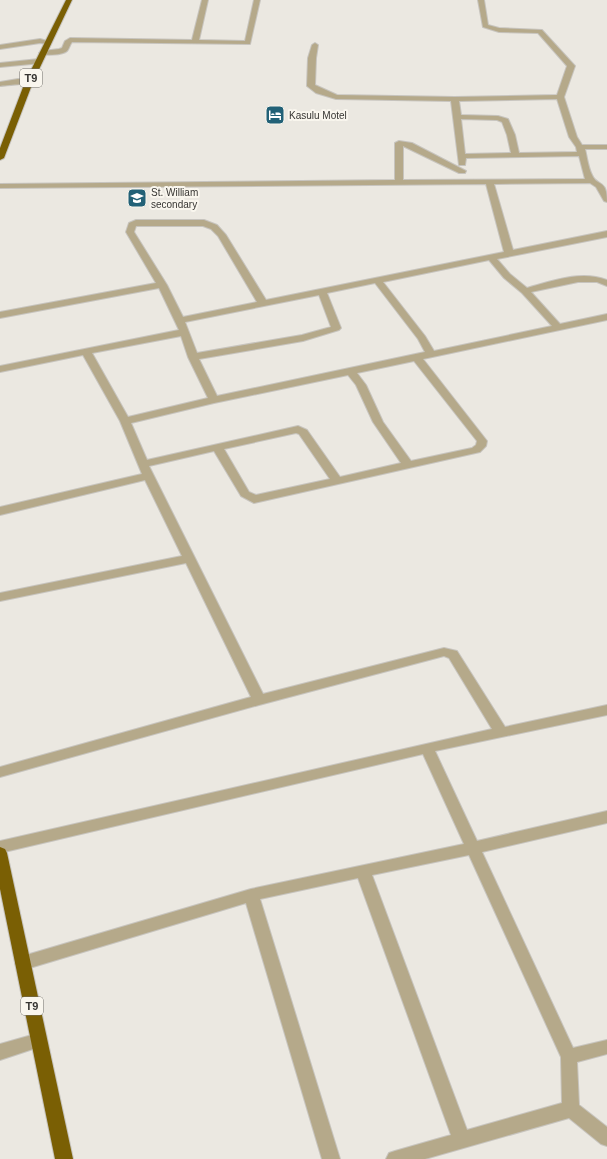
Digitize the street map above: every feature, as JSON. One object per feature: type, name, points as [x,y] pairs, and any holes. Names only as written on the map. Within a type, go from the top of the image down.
[{"type":"highway","name":"T9","points":[[0,158],[29,82],[69,0]]},
{"type":"highway","name":"T9","points":[[0,853],[64,1159]]},
{"type":"street","points":[[195,42],[205,0]]},
{"type":"street","points":[[43,53],[61,51],[70,40],[248,43],[257,0]]},
{"type":"street","points":[[481,0],[485,26],[499,30],[540,31],[571,66],[560,97],[573,137],[581,151],[588,177],[592,181],[599,184],[607,199]]},
{"type":"street","points":[[0,47],[22,45],[40,41],[48,42]]},
{"type":"street","points":[[315,45],[312,58],[310,86],[336,97],[560,97]]},
{"type":"street","points":[[0,65],[39,61]]},
{"type":"street","points":[[0,84],[18,81],[29,82]]},
{"type":"street","points":[[455,98],[464,182]]},
{"type":"street","points":[[457,117],[498,118],[504,121],[511,135],[515,155]]},
{"type":"street","points":[[399,183],[399,143],[414,148],[462,171]]},
{"type":"street","points":[[461,156],[515,155],[581,151],[607,147]]},
{"type":"street","points":[[0,186],[592,181]]},
{"type":"street","points":[[489,182],[509,254]]},
{"type":"street","points":[[214,400],[194,357],[180,320],[162,285],[130,232],[132,225],[136,223],[204,223],[214,227],[222,235],[263,303]]},
{"type":"street","points":[[180,320],[607,234]]},
{"type":"street","points":[[491,257],[507,276],[525,291],[558,327]]},
{"type":"street","points":[[525,291],[579,279],[594,278],[607,283]]},
{"type":"street","points":[[377,280],[422,338],[431,354]]},
{"type":"street","points":[[0,315],[162,285]]},
{"type":"street","points":[[194,357],[303,338],[336,328],[322,291]]},
{"type":"street","points":[[124,421],[214,400],[607,317]]},
{"type":"street","points":[[0,369],[184,332]]},
{"type":"street","points":[[86,352],[124,421],[143,464],[259,700]]},
{"type":"street","points":[[217,447],[245,494],[254,499],[476,450],[481,446],[482,441],[416,357]]},
{"type":"street","points":[[351,371],[361,386],[378,422],[408,465]]},
{"type":"street","points":[[143,464],[298,429],[303,432],[337,480]]},
{"type":"street","points":[[0,511],[149,476]]},
{"type":"street","points":[[0,597],[190,558]]},
{"type":"street","points":[[0,772],[259,700],[444,652],[453,654],[501,732]]},
{"type":"street","points":[[0,847],[427,748],[607,710]]},
{"type":"street","points":[[427,748],[569,1057],[571,1109],[607,1138]]},
{"type":"street","points":[[23,963],[251,895],[473,848],[607,817]]},
{"type":"street","points":[[363,871],[462,1140]]},
{"type":"street","points":[[251,895],[331,1159]]},
{"type":"street","points":[[0,1052],[39,1040]]},
{"type":"street","points":[[569,1057],[607,1047]]},
{"type":"street","points":[[395,1159],[571,1109]]},
{"type":"place","name":"Kasulu Motel","points":[[275,115]]},
{"type":"place","name":"St. William secondary","points":[[137,198]]}]
